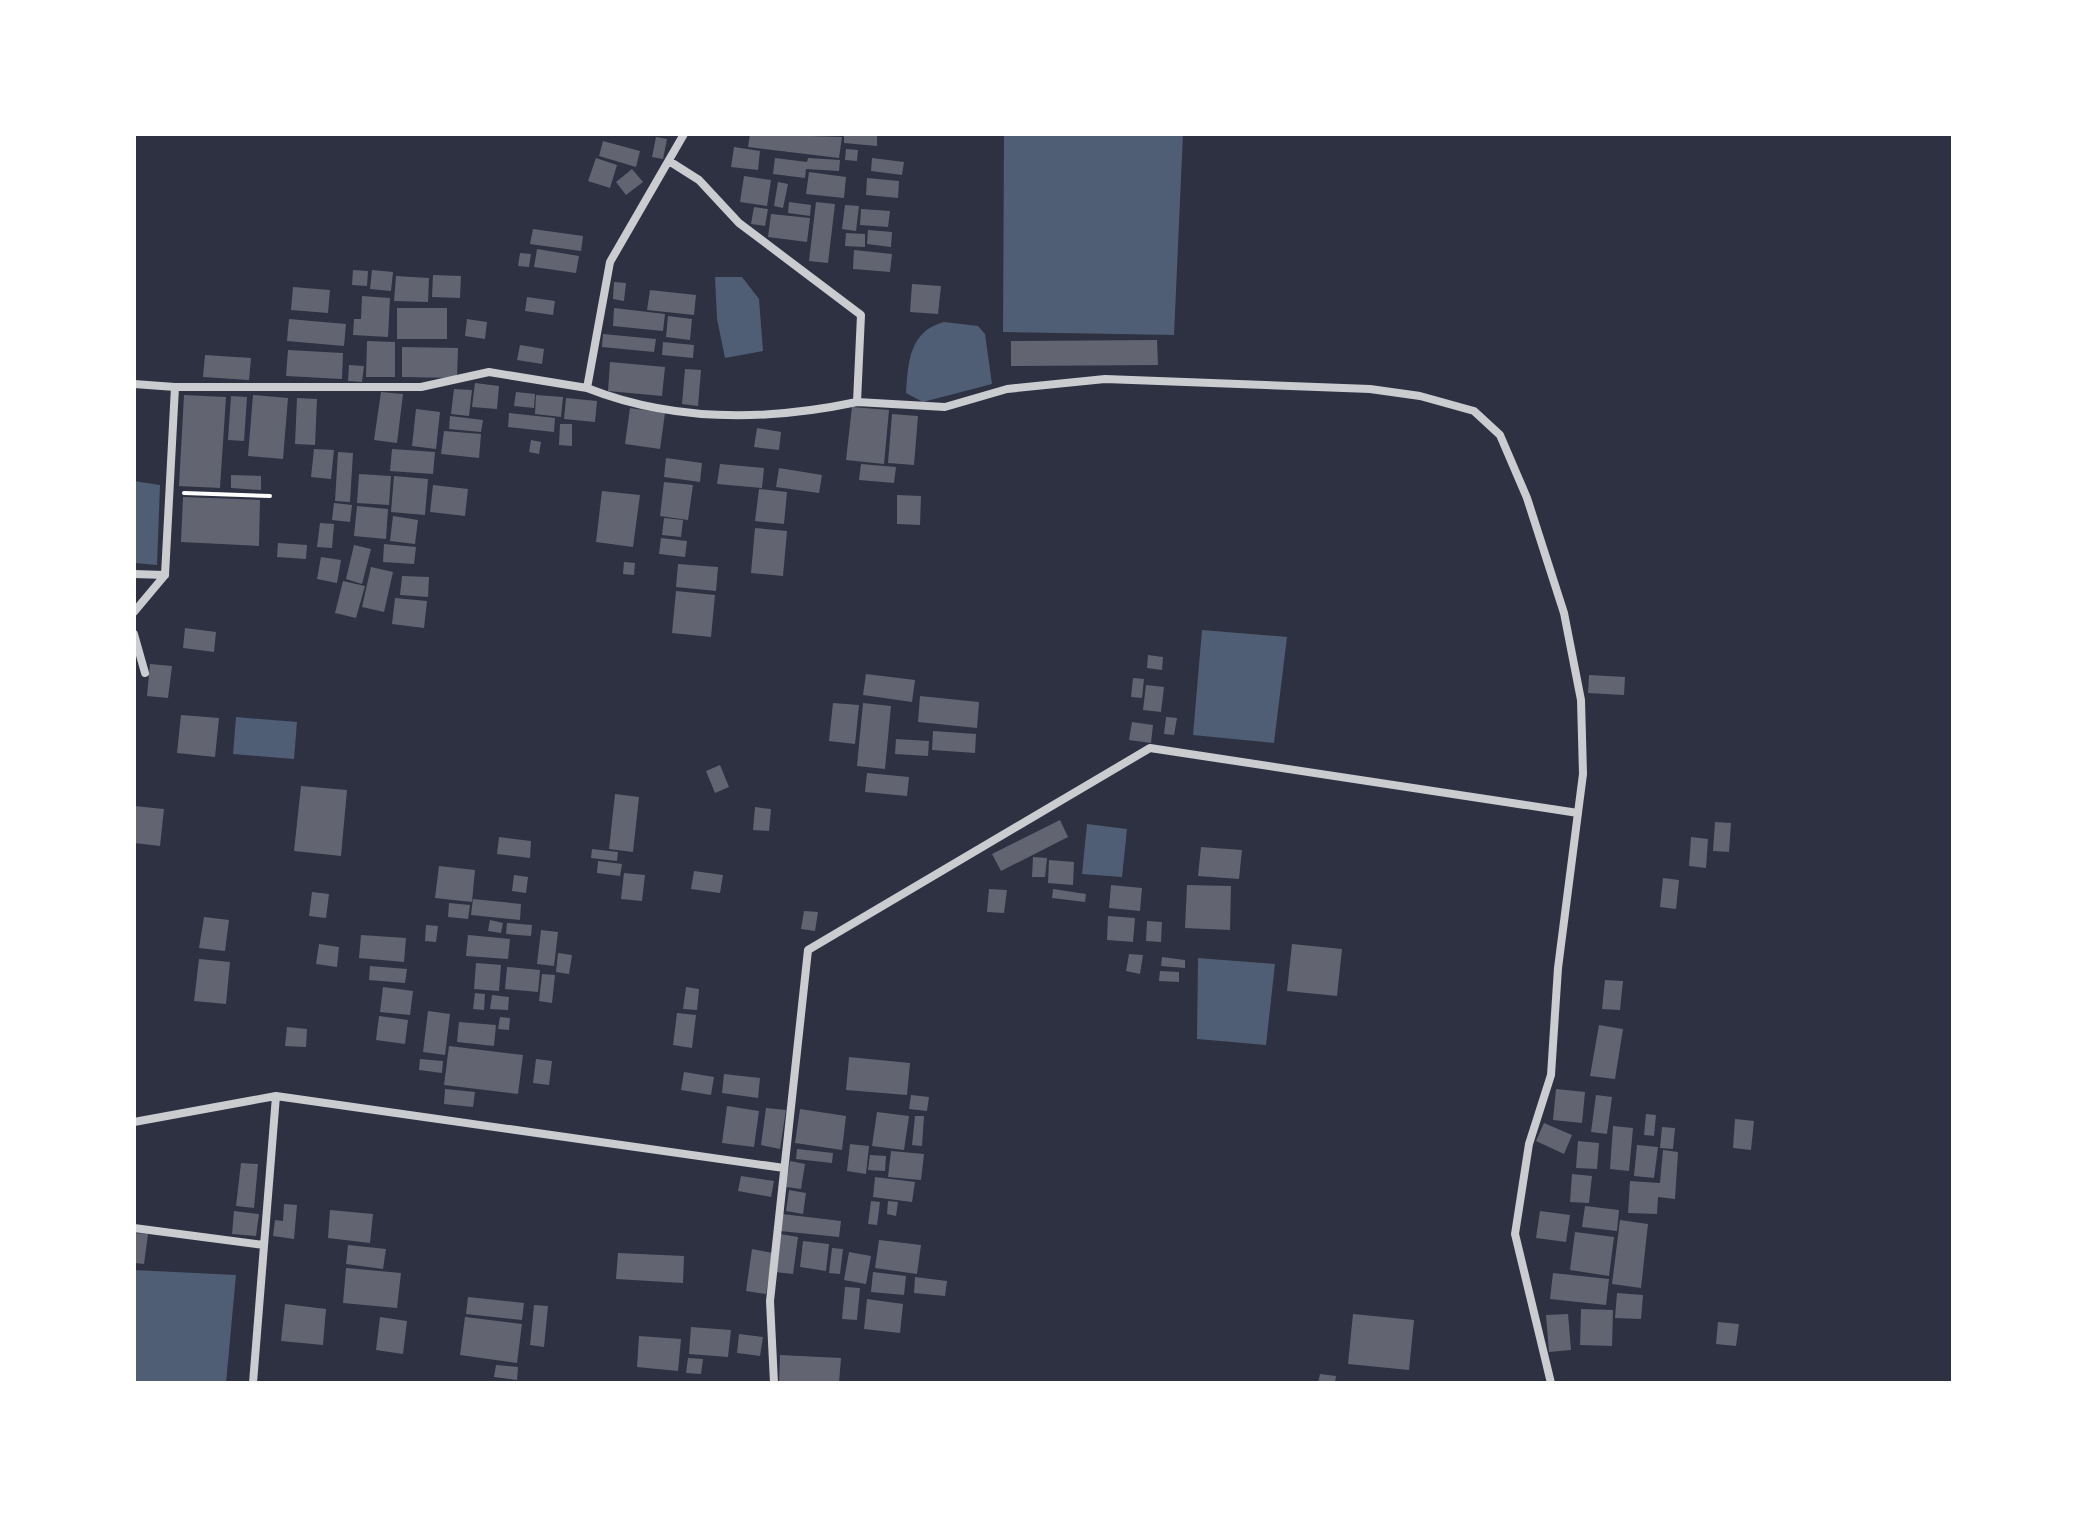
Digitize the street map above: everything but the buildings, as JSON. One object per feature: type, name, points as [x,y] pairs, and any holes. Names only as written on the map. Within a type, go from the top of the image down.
[{"type":"street","points":[[587,388],[610,262],[684,134]]},
{"type":"street","points":[[669,161],[699,180],[739,223],[861,315],[857,402]]},
{"type":"street","points":[[134,384],[175,387],[421,387],[489,372],[587,388],[627,404],[709,415],[801,414],[857,402],[945,407],[1007,389],[1120,380],[1370,389],[1420,396],[1474,411],[1500,435],[1527,498],[1564,613],[1581,700],[1583,774],[1558,968],[1551,1075],[1529,1144],[1515,1234],[1551,1383]]},
{"type":"street","points":[[134,612],[165,575],[175,387]]},
{"type":"street","points":[[134,574],[165,575]]},
{"type":"street","points":[[134,634],[145,673]]},
{"type":"street","points":[[774,1383],[770,1301],[808,950],[1150,748],[1578,813]]},
{"type":"street","points":[[134,1122],[276,1096],[784,1168]]},
{"type":"street","points":[[253,1383],[276,1096]]},
{"type":"street","points":[[134,1228],[264,1245]]},
{"type":"path","points":[[169,493],[270,496]]},
{"type":"water","points":[[1004,134],[1183,134],[1174,335],[1003,332]]},
{"type":"water","points":[[715,277],[742,277],[759,299],[763,351],[725,358],[717,319]]},
{"type":"water","points":[[944,322],[978,326],[985,334],[992,384],[923,402],[906,393],[910,360],[917,341],[924,333]]},
{"type":"water","points":[[134,481],[160,485],[157,565],[134,563]]},
{"type":"water","points":[[1202,630],[1287,637],[1274,743],[1193,735]]},
{"type":"water","points":[[236,717],[297,722],[294,759],[233,754]]},
{"type":"water","points":[[1087,824],[1127,829],[1122,877],[1082,874]]},
{"type":"water","points":[[1198,958],[1275,964],[1266,1045],[1197,1039]]},
{"type":"water","points":[[134,1270],[236,1275],[226,1383],[134,1383]]}]
